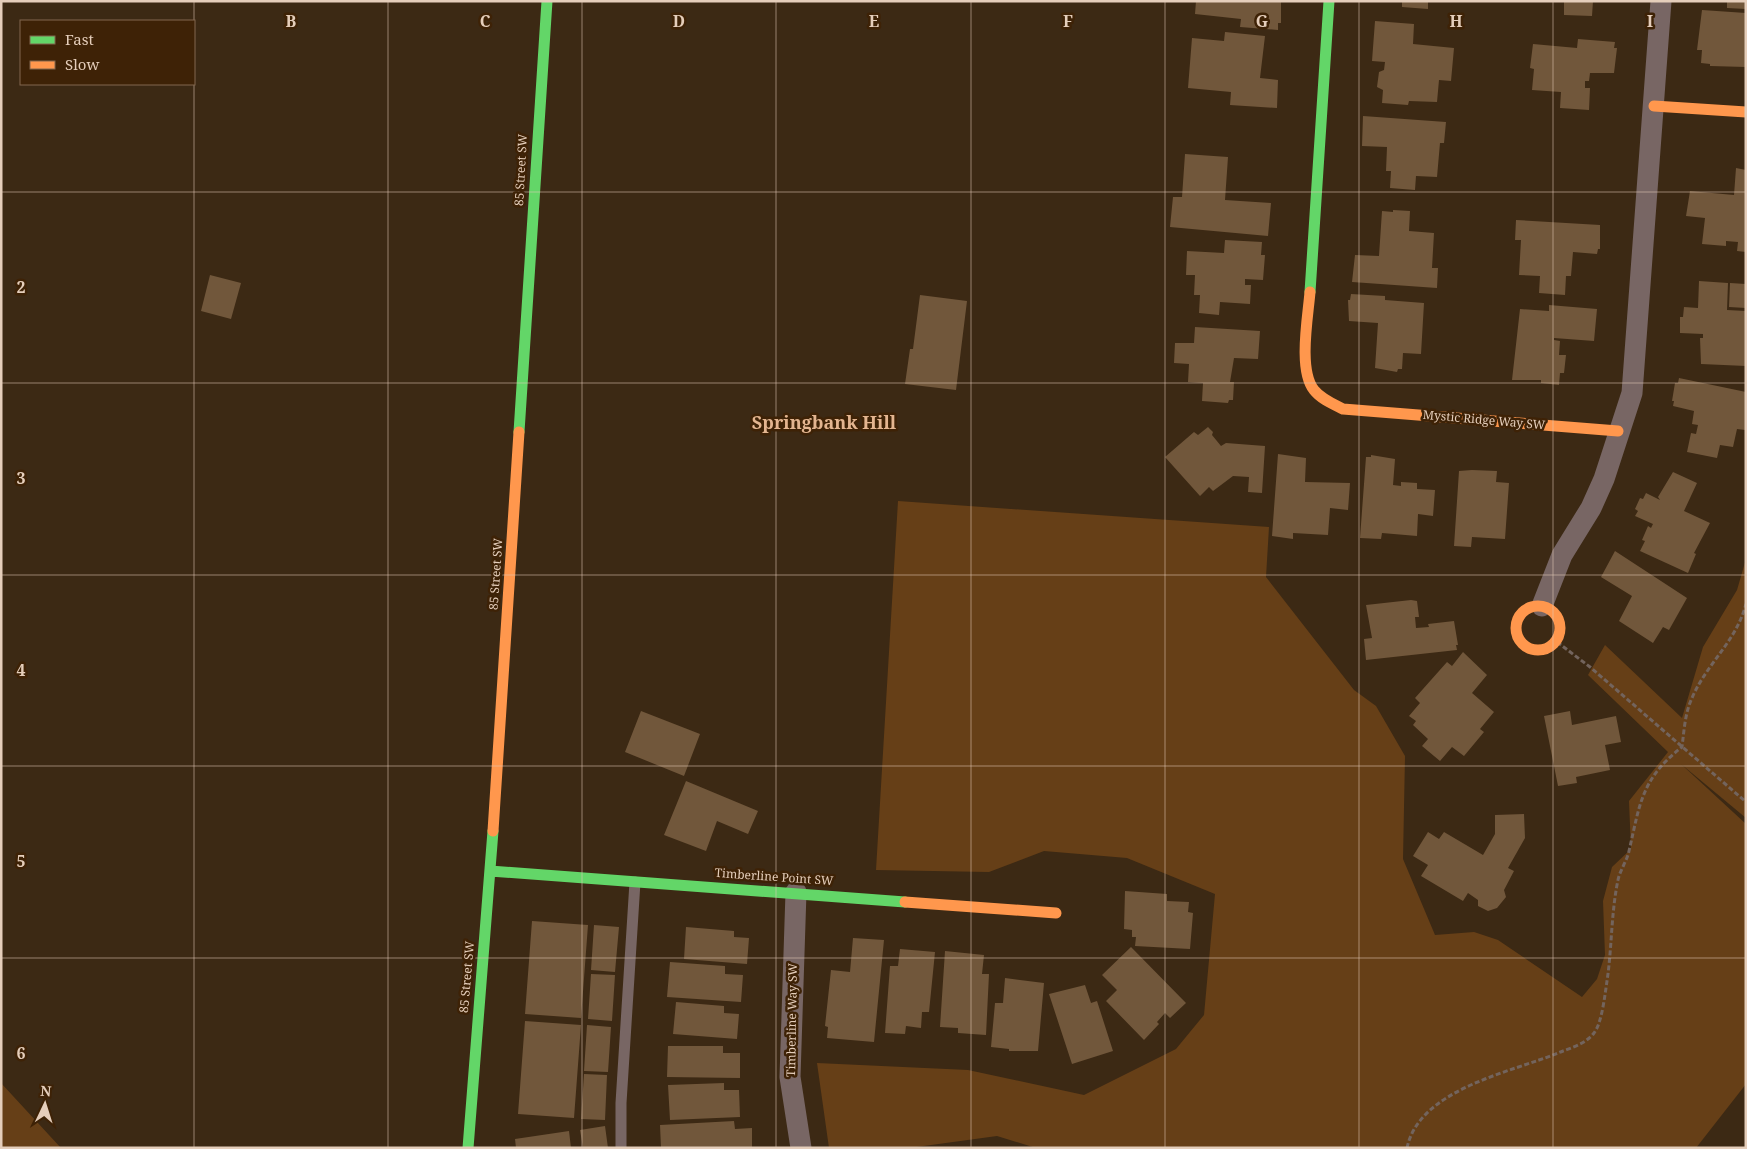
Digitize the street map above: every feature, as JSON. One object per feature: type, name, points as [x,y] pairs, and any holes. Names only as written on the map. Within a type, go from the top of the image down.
[{"type":"street","name":"85 Street SW","points":[[468,1148],[490,871],[547,1]]},
{"type":"street","name":"Mystic Ridge Way SW","points":[[1329,1],[1305,362],[1307,381],[1318,396],[1343,408],[1618,431]]},
{"type":"street","points":[[1542,606],[1562,554],[1591,508],[1604,479],[1632,392],[1661,1]]},
{"type":"street","points":[[1654,106],[1746,112]]},
{"type":"street","points":[[1542,606],[1556,613],[1560,620],[1560,635],[1557,642],[1551,647],[1537,651],[1524,646],[1519,640],[1516,626],[1522,613],[1528,608],[1542,606]]},
{"type":"street","name":"Timberline Point SW","points":[[490,871],[796,892],[1056,913]]},
{"type":"street","name":"Timberline Way SW","points":[[796,892],[790,1077],[800,1148]]},
{"type":"lane","points":[[621,1148],[621,1103],[635,882]]},
{"type":"path","points":[[1406,1148],[1417,1124],[1457,1091],[1498,1073],[1579,1045],[1595,1032],[1603,1004],[1610,962],[1618,877],[1628,855],[1637,808],[1648,784],[1663,762],[1682,747],[1692,698],[1742,620],[1746,604]]},
{"type":"path","points":[[1557,642],[1590,667],[1746,802]]},
{"type":"shaded area","points":[[898,501],[1269,527],[1266,577],[1354,690],[1376,706],[1405,756],[1403,859],[1435,935],[1474,932],[1498,940],[1582,997],[1597,979],[1605,955],[1603,901],[1612,867],[1631,849],[1629,801],[1668,752],[1588,675],[1605,645],[1682,718],[1703,647],[1737,590],[1746,559],[1746,818],[1681,764],[1746,824],[1746,1084],[1696,1148],[1036,1148],[997,1136],[909,1148],[829,1148],[817,1063],[968,1070],[1084,1095],[1176,1049],[1204,1015],[1215,894],[1127,858],[1044,851],[989,872],[876,870]]},
{"type":"shaded area","points":[[1,1083],[61,1148],[1,1148]]},
{"type":"building","points":[[1196,1],[1281,1],[1281,23],[1278,23],[1278,30],[1240,27],[1241,19],[1195,14]]},
{"type":"building","points":[[1402,1],[1428,1],[1428,9],[1402,7]]},
{"type":"building","points":[[1564,1],[1593,1],[1592,16],[1564,15]]},
{"type":"building","points":[[1727,1],[1746,1],[1746,9],[1727,8]]},
{"type":"building","points":[[1702,10],[1746,13],[1746,67],[1710,66],[1710,64],[1701,63],[1702,50],[1697,50]]},
{"type":"building","points":[[1375,21],[1414,24],[1413,44],[1454,48],[1451,81],[1439,80],[1437,102],[1409,101],[1408,105],[1382,103],[1383,90],[1377,87],[1379,72],[1384,70],[1385,62],[1372,61]]},
{"type":"building","points":[[1225,32],[1265,36],[1260,78],[1278,80],[1277,108],[1230,105],[1231,92],[1188,88],[1192,38],[1224,41]]},
{"type":"building","points":[[1578,39],[1615,42],[1614,48],[1617,48],[1614,73],[1590,73],[1589,81],[1585,81],[1585,88],[1590,88],[1589,110],[1560,108],[1561,92],[1532,90],[1534,69],[1530,68],[1533,44],[1577,48]]},
{"type":"building","points":[[1363,116],[1446,122],[1444,143],[1440,143],[1437,177],[1416,176],[1415,190],[1390,188],[1391,171],[1386,171],[1387,147],[1362,146]]},
{"type":"building","points":[[1185,154],[1228,157],[1225,200],[1271,203],[1268,236],[1170,227],[1173,197],[1182,197]]},
{"type":"building","points":[[1736,168],[1746,170],[1746,252],[1737,251],[1738,242],[1726,241],[1726,246],[1702,244],[1705,218],[1686,216],[1690,191],[1734,195]]},
{"type":"building","points":[[1393,210],[1410,211],[1409,231],[1434,233],[1432,268],[1438,268],[1437,288],[1352,282],[1355,255],[1379,256],[1382,211],[1393,212]]},
{"type":"building","points":[[1516,220],[1600,225],[1600,249],[1598,249],[1597,254],[1573,252],[1571,276],[1566,276],[1565,295],[1539,293],[1540,276],[1519,275],[1521,240],[1515,240]]},
{"type":"building","points":[[1225,240],[1262,242],[1261,255],[1265,255],[1263,280],[1245,279],[1245,285],[1251,285],[1250,304],[1220,302],[1219,315],[1199,313],[1200,295],[1194,295],[1195,275],[1186,275],[1187,251],[1224,253]]},
{"type":"building","points":[[210,275],[241,283],[231,319],[201,311]]},
{"type":"building","points":[[1699,281],[1728,283],[1727,310],[1746,311],[1746,366],[1701,364],[1700,338],[1703,338],[1703,334],[1680,333],[1680,317],[1683,317],[1684,307],[1698,308]]},
{"type":"building","points":[[1730,283],[1746,284],[1746,308],[1729,307]]},
{"type":"building","points":[[1351,294],[1385,296],[1385,300],[1424,303],[1421,354],[1403,353],[1402,369],[1398,369],[1397,372],[1375,368],[1378,323],[1349,321],[1348,300],[1350,300]]},
{"type":"building","points":[[920,295],[967,301],[956,390],[905,384],[910,349],[913,349]]},
{"type":"building","points":[[1549,305],[1597,309],[1594,341],[1554,338],[1554,340],[1560,341],[1559,355],[1566,355],[1564,373],[1560,373],[1559,385],[1541,383],[1541,380],[1512,380],[1520,309],[1549,311]]},
{"type":"building","points":[[1195,327],[1260,331],[1258,359],[1234,358],[1230,382],[1234,382],[1233,400],[1229,400],[1228,403],[1202,401],[1203,383],[1188,382],[1189,364],[1174,363],[1175,343],[1194,343]]},
{"type":"building","points":[[1679,378],[1746,392],[1745,430],[1737,429],[1733,447],[1720,445],[1717,458],[1687,452],[1691,433],[1696,434],[1698,425],[1692,424],[1694,411],[1673,406],[1675,383],[1678,383]]},
{"type":"building","points":[[1208,427],[1221,446],[1226,443],[1265,446],[1262,493],[1248,492],[1249,477],[1233,476],[1213,491],[1209,487],[1200,496],[1165,457],[1194,432],[1198,435]]},
{"type":"building","points":[[1278,454],[1306,458],[1305,482],[1350,483],[1348,510],[1330,508],[1328,535],[1293,533],[1293,539],[1272,536]]},
{"type":"building","points":[[1371,455],[1395,459],[1393,485],[1401,486],[1401,482],[1417,483],[1417,489],[1435,490],[1433,516],[1418,514],[1417,536],[1382,533],[1381,539],[1360,538],[1366,457],[1371,457]]},
{"type":"building","points":[[1459,471],[1497,471],[1496,482],[1509,483],[1505,539],[1472,537],[1471,547],[1454,546]]},
{"type":"building","points":[[1673,472],[1697,483],[1684,511],[1710,523],[1694,553],[1696,554],[1688,573],[1640,551],[1645,541],[1642,540],[1648,526],[1651,528],[1653,524],[1635,516],[1638,511],[1635,509],[1640,498],[1643,499],[1646,493],[1660,500],[1658,497]]},
{"type":"building","points":[[1615,551],[1687,598],[1669,630],[1663,627],[1653,643],[1619,621],[1632,596],[1601,577]]},
{"type":"building","points":[[1417,601],[1419,617],[1415,617],[1416,628],[1429,627],[1428,624],[1454,621],[1458,645],[1456,645],[1457,650],[1366,660],[1364,639],[1372,638],[1366,605]]},
{"type":"building","points":[[1463,652],[1487,675],[1472,693],[1494,712],[1480,729],[1484,732],[1464,756],[1452,747],[1440,761],[1422,746],[1428,739],[1413,725],[1416,721],[1409,716],[1420,703],[1415,698],[1447,662],[1452,666]]},
{"type":"building","points":[[641,711],[700,734],[684,776],[625,752]]},
{"type":"building","points":[[1570,711],[1572,725],[1616,716],[1621,742],[1605,745],[1610,770],[1576,777],[1577,783],[1558,786],[1544,716]]},
{"type":"building","points":[[686,781],[758,811],[748,834],[717,821],[706,851],[664,835]]},
{"type":"building","points":[[1524,814],[1525,838],[1508,868],[1514,871],[1504,890],[1506,897],[1497,908],[1488,911],[1478,906],[1478,900],[1468,893],[1463,901],[1421,876],[1428,865],[1413,856],[1428,832],[1439,839],[1444,832],[1483,855],[1495,834],[1495,815]]},
{"type":"building","points":[[1125,891],[1167,894],[1167,901],[1189,902],[1188,912],[1193,913],[1190,949],[1135,946],[1136,937],[1132,937],[1132,930],[1124,929]]},
{"type":"building","points":[[532,921],[588,925],[581,1018],[525,1014]]},
{"type":"building","points":[[594,925],[619,927],[615,972],[591,970]]},
{"type":"building","points":[[686,927],[734,931],[734,937],[749,938],[747,964],[684,959]]},
{"type":"building","points":[[853,938],[884,940],[874,1042],[827,1038],[828,1027],[825,1026],[831,970],[850,972]]},
{"type":"building","points":[[1131,947],[1186,1003],[1170,1018],[1165,1013],[1157,1022],[1159,1024],[1144,1040],[1106,1001],[1117,990],[1102,975]]},
{"type":"building","points":[[900,949],[935,952],[929,1012],[922,1012],[921,1028],[906,1026],[905,1034],[885,1033],[890,966],[898,966]]},
{"type":"building","points":[[945,951],[984,955],[982,974],[989,974],[986,1035],[958,1033],[958,1028],[940,1027]]},
{"type":"building","points":[[670,962],[725,966],[725,974],[743,975],[741,1002],[667,997]]},
{"type":"building","points":[[591,974],[615,975],[612,1021],[588,1019]]},
{"type":"building","points":[[1005,978],[1044,983],[1038,1051],[1009,1051],[1009,1049],[991,1047],[995,1003],[1003,1003]]},
{"type":"building","points":[[1085,985],[1091,1003],[1097,1001],[1113,1051],[1072,1064],[1049,994]]},
{"type":"building","points":[[676,1002],[724,1006],[724,1013],[739,1014],[737,1039],[673,1034]]},
{"type":"building","points":[[525,1021],[581,1025],[574,1118],[518,1114]]},
{"type":"building","points":[[587,1025],[611,1027],[608,1072],[584,1071]]},
{"type":"building","points":[[668,1046],[723,1046],[723,1053],[740,1053],[740,1078],[667,1077]]},
{"type":"building","points":[[584,1074],[607,1075],[605,1120],[581,1119]]},
{"type":"building","points":[[724,1083],[724,1090],[739,1090],[740,1117],[670,1120],[668,1085]]},
{"type":"building","points":[[734,1121],[735,1129],[752,1128],[752,1148],[661,1148],[660,1125]]},
{"type":"building","points":[[605,1126],[608,1148],[583,1148],[580,1130]]},
{"type":"building","points":[[569,1131],[571,1148],[516,1148],[515,1139]]},
{"type":"traffic: fast","points":[[519,432],[547,1]]},
{"type":"traffic: fast","points":[[1310,292],[1329,1]]},
{"type":"traffic: fast","points":[[468,1148],[493,831]]},
{"type":"traffic: fast","points":[[490,871],[905,902]]},
{"type":"traffic: slow","points":[[1654,106],[1746,112]]},
{"type":"traffic: slow","points":[[1310,292],[1305,343],[1306,370],[1309,381],[1320,396],[1343,409],[1618,431]]},
{"type":"traffic: slow","points":[[493,831],[519,432]]},
{"type":"traffic: slow","points":[[1542,606],[1554,612],[1559,619],[1560,628],[1559,637],[1554,644],[1547,649],[1534,650],[1526,647],[1519,640],[1516,624],[1519,616],[1526,609],[1542,606]]},
{"type":"traffic: slow","points":[[905,902],[1056,913]]},
{"type":"district","name":"Springbank Hill","points":[[824,423]]}]
